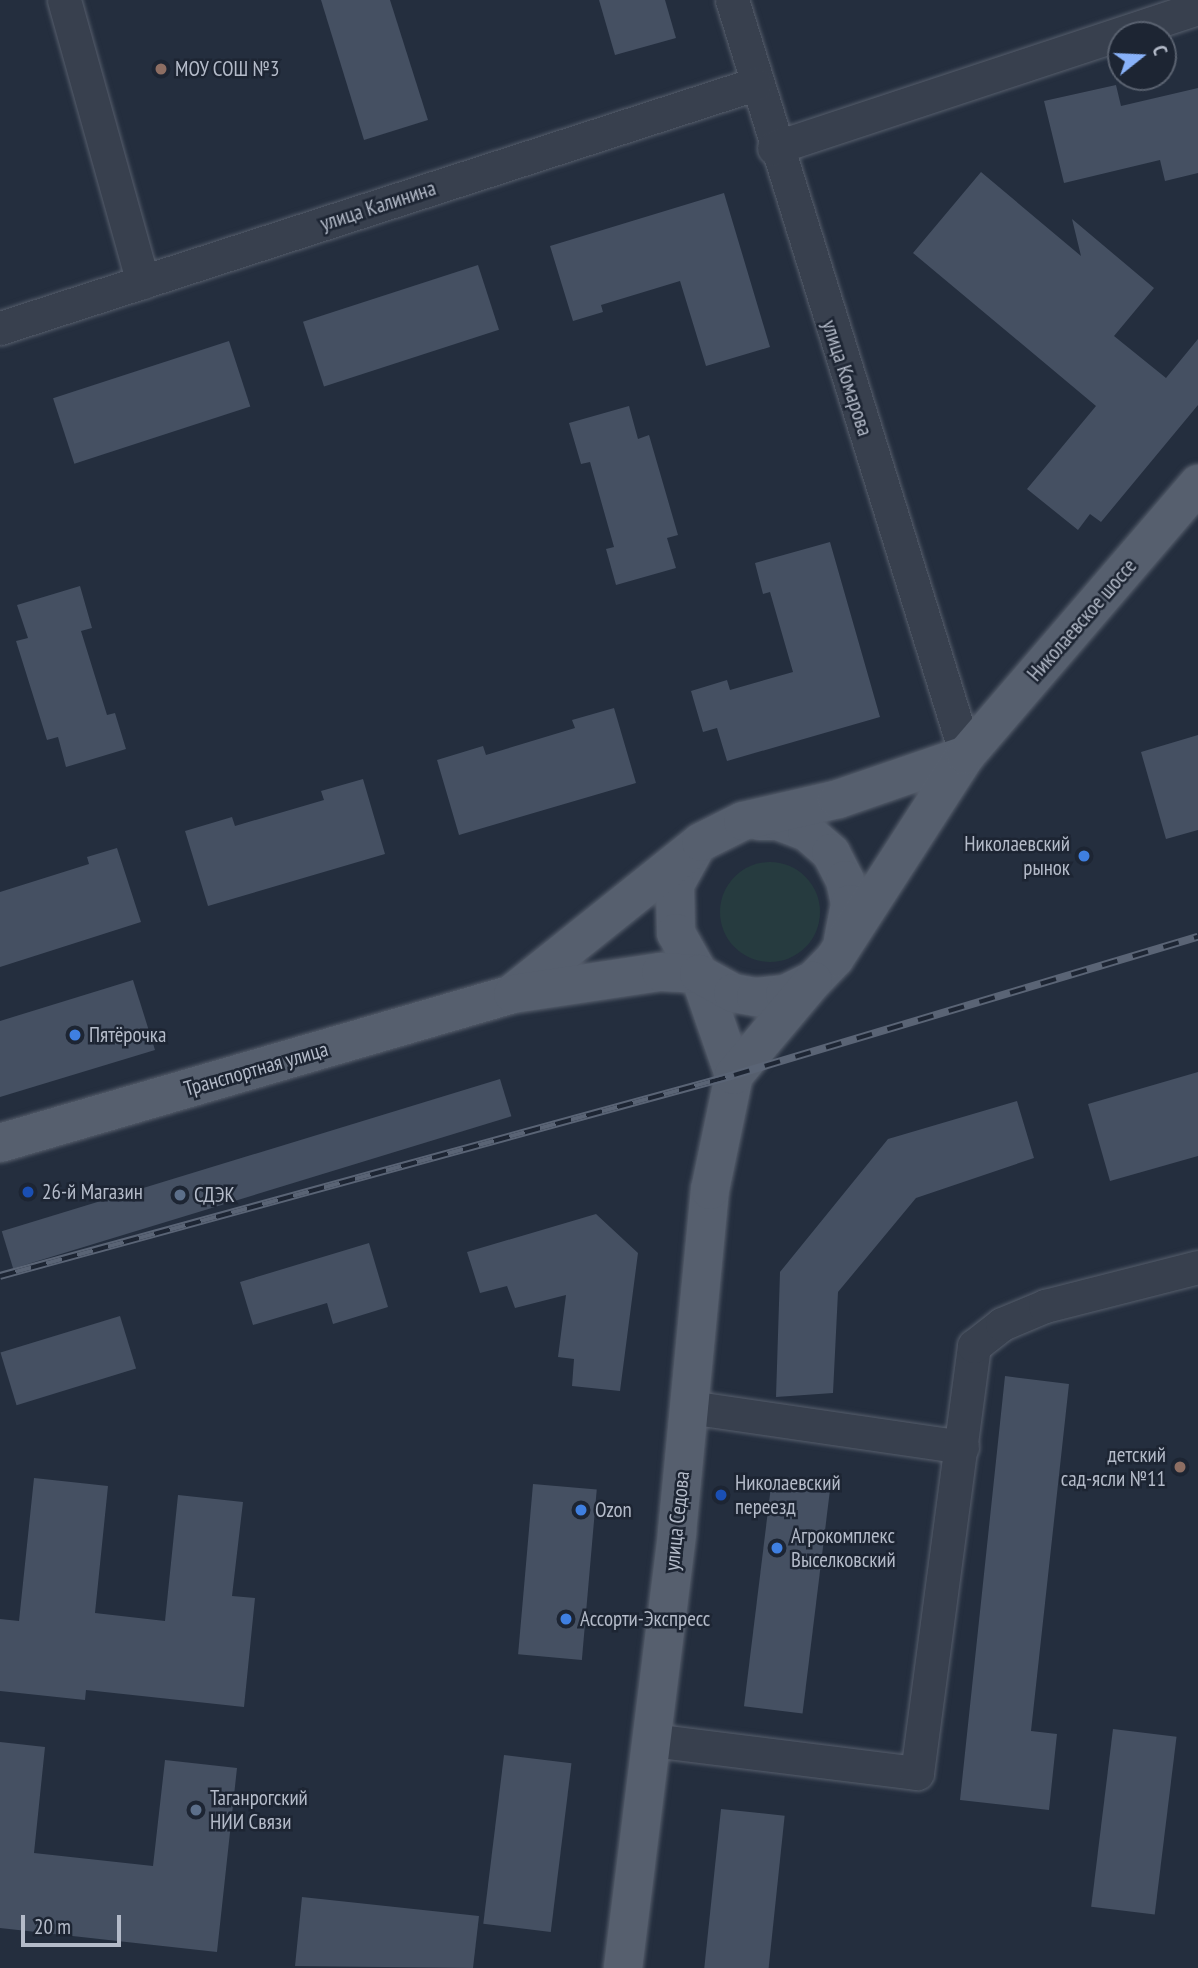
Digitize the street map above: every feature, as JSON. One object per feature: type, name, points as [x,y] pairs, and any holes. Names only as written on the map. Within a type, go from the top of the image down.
[{"type":"main road","name":"Николаевское шоссе","points":[[824,969],[966,755],[1198,484]]},
{"type":"main road","points":[[513,994],[701,842],[743,821],[838,799],[966,755]]},
{"type":"main road","points":[[699,974],[733,993],[756,997],[785,994],[824,969],[846,932],[849,904],[845,880],[831,853],[807,832],[778,821],[743,821]]},
{"type":"main road","points":[[701,842],[675,885],[676,933],[699,974],[734,1075]]},
{"type":"main road","name":"улица Седова","points":[[623,1968],[689,1407],[710,1190],[734,1075],[824,969]]},
{"type":"main road","name":"Транспортная улица","points":[[0,1143],[513,994],[661,972],[699,974]]},
{"type":"street","points":[[64,0],[143,282]]},
{"type":"street","name":"улица Комарова","points":[[732,0],[774,148],[966,755]]},
{"type":"street","points":[[774,148],[1198,8]]},
{"type":"street","name":"улица Калинина","points":[[0,328],[755,84]]},
{"type":"street","points":[[650,1740],[917,1773],[974,1346],[1002,1324],[1045,1306],[1198,1267]]},
{"type":"street","points":[[689,1407],[962,1447]]},
{"type":"green space","points":[[770,862],[798,870],[812,884],[820,912],[812,940],[798,954],[770,962],[742,954],[728,940],[720,912],[728,884],[742,870]]},
{"type":"building","points":[[321,0],[390,0],[428,120],[364,140]]},
{"type":"building","points":[[599,0],[665,0],[676,38],[615,55]]},
{"type":"building","points":[[1107,87],[1107,91],[1117,91],[1121,106],[1198,88],[1198,173],[1165,181],[1160,160],[1064,183],[1044,101]]},
{"type":"building","points":[[981,172],[1081,256],[1072,219],[1154,288],[1114,336],[1166,378],[1198,339],[1198,405],[1101,522],[1090,514],[1078,530],[1027,489],[1096,406],[913,253]]},
{"type":"building","points":[[724,193],[770,347],[706,366],[680,281],[601,305],[603,312],[573,321],[550,246]]},
{"type":"building","points":[[478,265],[499,330],[324,387],[303,322]]},
{"type":"building","points":[[229,341],[250,407],[74,464],[53,398]]},
{"type":"building","points":[[629,406],[638,439],[649,435],[678,535],[667,538],[676,568],[616,585],[606,549],[614,547],[590,462],[581,464],[569,423]]},
{"type":"building","points":[[830,542],[880,717],[727,761],[717,728],[703,732],[691,691],[727,680],[730,690],[793,672],[770,592],[763,594],[755,563]]},
{"type":"building","points":[[80,586],[92,628],[81,631],[107,715],[115,713],[126,749],[66,767],[58,737],[47,740],[16,641],[28,638],[17,605]]},
{"type":"building","points":[[614,708],[636,783],[459,835],[437,760],[483,746],[486,755],[575,728],[572,720]]},
{"type":"building","points":[[1198,735],[1198,830],[1166,839],[1141,752]]},
{"type":"building","points":[[363,779],[385,854],[208,906],[185,831],[232,817],[235,826],[324,800],[321,791]]},
{"type":"building","points":[[117,848],[141,922],[0,967],[0,892],[89,864],[87,857]]},
{"type":"building","name":"Пятёрочка","points":[[133,980],[155,1050],[0,1097],[0,1021]]},
{"type":"building","points":[[1198,1072],[1198,1156],[1110,1181],[1088,1104]]},
{"type":"building","points":[[500,1079],[511,1116],[13,1269],[2,1231]]},
{"type":"building","points":[[1017,1101],[1034,1158],[916,1198],[838,1292],[833,1393],[776,1397],[780,1272],[888,1139]]},
{"type":"building","points":[[596,1214],[638,1253],[620,1391],[572,1386],[574,1359],[558,1357],[566,1295],[515,1308],[507,1286],[480,1293],[467,1252]]},
{"type":"building","points":[[369,1243],[388,1307],[333,1324],[327,1303],[253,1325],[240,1282]]},
{"type":"building","points":[[120,1316],[136,1369],[17,1405],[0,1353]]},
{"type":"building","points":[[1005,1376],[1069,1384],[1031,1731],[1057,1734],[1049,1810],[960,1800]]},
{"type":"building","points":[[34,1478],[108,1486],[95,1613],[165,1621],[178,1495],[243,1502],[232,1596],[255,1598],[244,1707],[86,1690],[85,1700],[0,1691],[0,1619],[19,1621]]},
{"type":"building","points":[[772,1478],[831,1485],[803,1713],[744,1706]]},
{"type":"building","points":[[533,1484],[597,1490],[582,1660],[518,1654]]},
{"type":"building","points":[[1113,1729],[1177,1737],[1155,1914],[1091,1907]]},
{"type":"building","name":"Таганрогский НИИ Связи","points":[[0,1742],[45,1747],[34,1853],[153,1866],[165,1760],[237,1768],[217,1952],[0,1928]]},
{"type":"building","points":[[504,1755],[571,1763],[551,1932],[483,1924]]},
{"type":"building","points":[[721,1809],[785,1816],[769,1968],[704,1968]]},
{"type":"building","points":[[302,1897],[479,1916],[473,1968],[295,1966]]},
{"type":"railway","points":[[0,1276],[734,1075],[1198,937]]},
{"type":"place","name":"МОУ СОШ №3","points":[[161,69]]},
{"type":"place","name":"Николаевский рынок","points":[[1084,856]]},
{"type":"place","name":"Пятёрочка","points":[[75,1035]]},
{"type":"place","name":"26-й Магазин","points":[[28,1192]]},
{"type":"place","name":"СДЭК","points":[[180,1195]]},
{"type":"place","name":"детский сад-ясли №11","points":[[1180,1467]]},
{"type":"place","name":"Николаевский переезд","points":[[721,1495]]},
{"type":"place","name":"Ozon","points":[[581,1510]]},
{"type":"place","name":"Агрокомплекс Выселковский","points":[[777,1548]]},
{"type":"place","name":"Ассорти-Экспресс","points":[[566,1619]]},
{"type":"place","name":"Таганрогский НИИ Связи","points":[[196,1810]]}]
